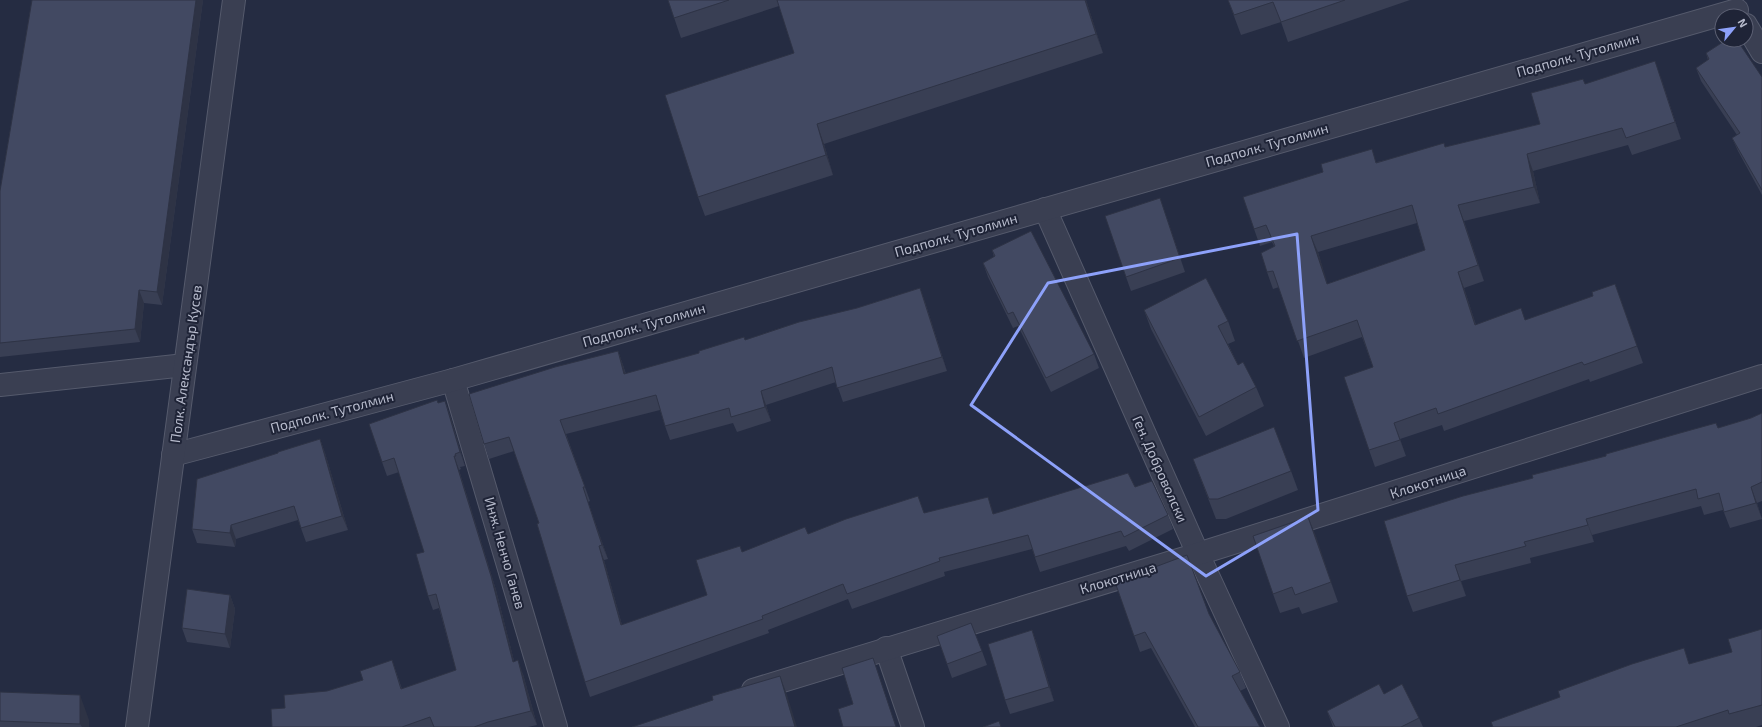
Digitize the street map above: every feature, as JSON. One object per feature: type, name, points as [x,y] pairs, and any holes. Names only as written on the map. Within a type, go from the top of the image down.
[{"type":"street","name":"Полк. Александър Кусев","points":[[138,727],[234,0]]},
{"type":"street","name":"Подполк. Тутолмин","points":[[173,455],[453,380],[1046,209],[1714,20]]},
{"type":"street","points":[[1754,38],[1762,52]]},
{"type":"street","name":"Ген. Доброволски","points":[[1046,209],[1198,554],[1278,727]]},
{"type":"street","points":[[0,385],[185,365]]},
{"type":"street","name":"Клокотница","points":[[730,697],[886,648],[1198,554],[1762,376]]},
{"type":"street","name":"Инж. Ненчо Ганев","points":[[453,380],[556,727]]},
{"type":"street","points":[[886,648],[913,727]]},
{"type":"highlighted area","points":[[1297,234],[1318,510],[1206,576],[971,405],[1048,283]]},
{"type":"building","points":[[32,0],[196,0],[157,292],[139,290],[135,329],[0,343],[0,191]]},
{"type":"building","points":[[668,0],[729,0],[674,18]]},
{"type":"building","points":[[777,0],[1085,0],[1096,34],[817,124],[826,155],[698,197],[665,95],[794,53]]},
{"type":"building","points":[[1228,0],[1345,0],[1281,22],[1273,2],[1234,15]]},
{"type":"building","points":[[1714,48],[1742,48],[1762,77],[1762,190],[1732,138],[1740,133],[1696,68],[1709,59],[1706,53]]},
{"type":"building","points":[[1655,61],[1675,122],[1626,138],[1622,128],[1527,154],[1534,187],[1458,205],[1478,265],[1458,272],[1475,325],[1521,308],[1525,320],[1593,296],[1592,292],[1615,284],[1637,346],[1584,365],[1582,362],[1438,414],[1436,408],[1394,423],[1400,440],[1369,450],[1344,377],[1373,367],[1357,320],[1297,341],[1273,271],[1267,272],[1261,253],[1275,246],[1266,225],[1254,229],[1243,197],[1323,172],[1321,164],[1372,149],[1376,163],[1444,143],[1445,147],[1540,124],[1531,93],[1583,79],[1585,84]],"holes":[[[1412,205],[1425,250],[1327,284],[1311,236]]]},
{"type":"building","points":[[1160,198],[1180,258],[1126,277],[1105,216]]},
{"type":"building","points":[[1031,231],[1094,354],[1046,378],[1013,312],[1008,314],[983,263],[995,256],[992,250]]},
{"type":"building","points":[[1206,278],[1228,321],[1218,326],[1238,365],[1243,362],[1256,387],[1199,417],[1144,310]]},
{"type":"building","points":[[920,288],[942,357],[837,388],[832,367],[761,391],[765,407],[731,417],[729,408],[665,426],[656,395],[560,420],[585,487],[583,487],[602,545],[599,546],[621,625],[707,595],[696,560],[740,546],[742,552],[805,527],[808,534],[846,519],[918,496],[924,513],[988,497],[993,514],[1128,473],[1135,487],[1152,481],[1168,515],[1124,537],[1121,531],[1035,557],[1028,535],[939,558],[940,561],[847,594],[843,584],[762,616],[763,619],[585,682],[537,524],[539,523],[509,437],[484,444],[469,394],[555,367],[618,351],[624,374],[699,353],[699,351],[744,337],[745,340],[799,322],[857,308]]},
{"type":"building","points":[[437,400],[438,403],[445,401],[460,452],[454,456],[491,576],[513,662],[518,660],[531,711],[474,727],[434,727],[430,717],[402,727],[272,727],[271,709],[285,708],[284,695],[327,691],[363,680],[360,671],[392,660],[401,689],[456,670],[436,594],[428,596],[416,554],[424,552],[394,458],[382,462],[369,424]]},
{"type":"building","points":[[1762,413],[1762,482],[1751,487],[1756,503],[1724,512],[1719,493],[1698,499],[1696,489],[1586,519],[1588,525],[1524,542],[1526,546],[1455,565],[1460,580],[1407,596],[1384,521],[1463,496],[1533,478],[1532,475],[1606,456],[1606,454],[1716,423],[1718,428]]},
{"type":"building","points":[[1274,427],[1291,471],[1218,499],[1209,499],[1193,459]]},
{"type":"building","points":[[320,439],[342,516],[301,528],[294,506],[231,525],[230,533],[192,529],[197,479]]},
{"type":"building","points":[[1308,517],[1331,582],[1295,595],[1292,587],[1273,594],[1253,536]]},
{"type":"building","points":[[1187,555],[1209,614],[1240,672],[1232,676],[1260,727],[1198,727],[1145,632],[1134,636],[1115,582]]},
{"type":"building","points":[[187,589],[230,595],[225,634],[182,628]]},
{"type":"building","points":[[971,623],[982,651],[947,664],[937,636]]},
{"type":"building","points":[[1762,629],[1762,705],[1729,714],[1728,710],[1676,727],[1493,727],[1491,722],[1560,697],[1558,691],[1632,664],[1684,648],[1689,664],[1732,652],[1728,639]]},
{"type":"building","points":[[1032,630],[1049,687],[1005,700],[988,644]]},
{"type":"building","points":[[873,658],[896,727],[843,727],[838,709],[853,704],[842,668]]},
{"type":"building","points":[[780,676],[795,727],[632,727],[713,700],[712,696]]},
{"type":"building","points":[[1379,684],[1384,694],[1402,684],[1419,718],[1401,727],[1335,727],[1327,711]]},
{"type":"building","points":[[0,692],[80,695],[80,724],[0,721]]},
{"type":"building","points":[[999,721],[1001,727],[983,727]]}]
